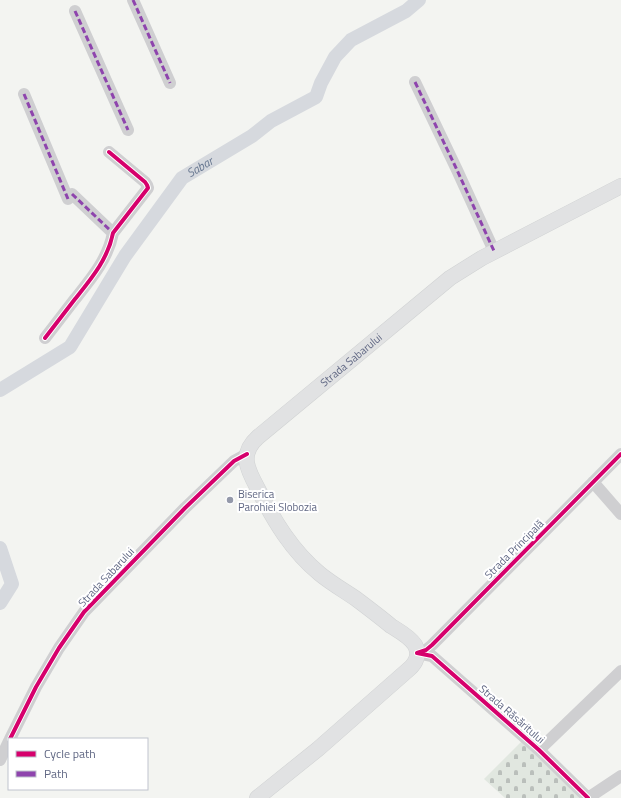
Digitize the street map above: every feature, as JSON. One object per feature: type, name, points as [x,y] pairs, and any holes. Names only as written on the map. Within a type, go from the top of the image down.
[{"type":"main road","name":"Strada Sabarului","points":[[247,454],[250,446],[258,437],[444,283],[466,267],[494,251],[621,186]]},
{"type":"main road","points":[[247,454],[248,466],[255,483],[279,528],[296,551],[320,574],[409,639],[416,646],[417,653],[414,665],[318,749],[257,798]]},
{"type":"street","points":[[133,0],[170,82]]},
{"type":"street","points":[[76,10],[128,130]]},
{"type":"street","points":[[415,82],[494,251]]},
{"type":"street","points":[[24,94],[70,196],[113,233]]},
{"type":"street","points":[[45,338],[95,274],[104,259],[112,240],[113,233],[148,188],[145,182],[109,152]]},
{"type":"street","name":"Strada Sabarului","points":[[11,738],[36,687],[55,654],[84,612],[185,508],[234,461],[247,454]]},
{"type":"street","name":"Strada Principală","points":[[417,653],[426,650],[432,645],[621,454]]},
{"type":"street","points":[[593,482],[621,514]]},
{"type":"street","name":"Strada Răsăritului","points":[[417,653],[432,656],[539,750],[588,798]]},
{"type":"street","points":[[539,750],[621,671]]},
{"type":"street","name":"Strada Sabarului","points":[[0,760],[8,744]]},
{"type":"street","points":[[588,798],[621,776]]},
{"type":"green space","points":[[522,741],[582,798],[505,798],[484,779]]},
{"type":"waterway","name":"Sabar","points":[[0,390],[70,347],[125,256],[182,178],[252,136],[271,121],[316,97],[321,83],[335,57],[351,40],[406,11],[419,0]]},
{"type":"waterway","name":"Sabar","points":[[0,548],[12,584],[0,603]]},
{"type":"marked path","points":[[133,0],[170,83]]},
{"type":"marked path","points":[[75,11],[128,130]]},
{"type":"marked path","points":[[415,82],[494,251]]},
{"type":"marked path","points":[[24,94],[68,199]]},
{"type":"marked path","points":[[72,194],[113,233]]},
{"type":"cycle path","points":[[45,338],[93,276],[103,260],[111,242],[113,233],[148,188],[145,182],[109,152]]},
{"type":"cycle path","points":[[10,738],[36,687],[59,648],[84,612],[185,508],[234,461],[247,454]]},
{"type":"cycle path","points":[[417,653],[426,650],[432,645],[621,454]]},
{"type":"cycle path","points":[[417,653],[432,656],[539,750],[588,798]]},
{"type":"place","name":"Biserica Parohiei Slobozia","points":[[230,500]]}]
